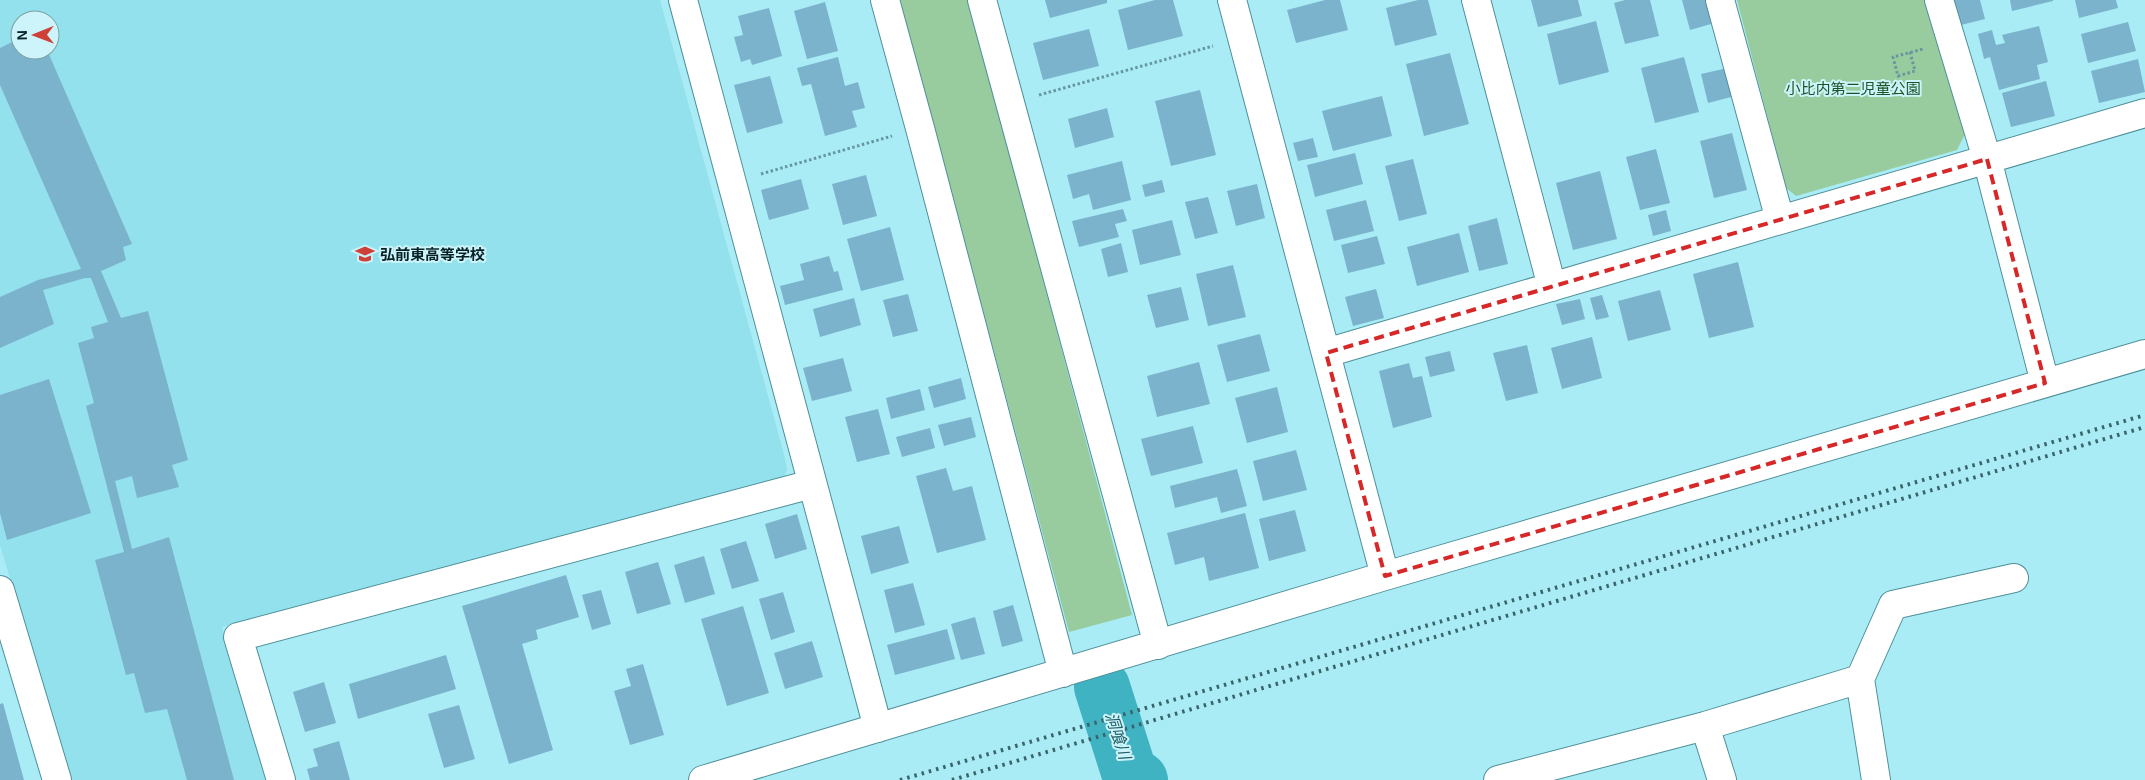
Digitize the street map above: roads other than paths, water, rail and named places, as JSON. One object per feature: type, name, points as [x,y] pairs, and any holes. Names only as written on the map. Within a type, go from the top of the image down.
[{"type":"street","points":[[682,0],[878,728]]},
{"type":"street","points":[[884,0],[926,151],[1063,673]]},
{"type":"street","points":[[982,0],[1158,645]]},
{"type":"street","points":[[1232,0],[1386,576]]},
{"type":"street","points":[[1476,0],[1552,287]]},
{"type":"street","points":[[1720,0],[1780,220]]},
{"type":"street","points":[[1939,0],[1987,159],[2045,383]]},
{"type":"street","points":[[1326,354],[2145,113]]},
{"type":"street","points":[[703,780],[1386,576],[2145,354]]},
{"type":"street","points":[[281,780],[238,637],[812,484]]},
{"type":"street","points":[[1876,780],[1860,679],[1893,605],[2014,578]]},
{"type":"street","points":[[0,590],[57,780]]},
{"type":"street","points":[[1516,778],[1705,726],[1860,679]]},
{"type":"street","points":[[1705,726],[1722,780]]},
{"type":"waterway","name":"洞喰川","points":[[1102,687],[1129,772],[1140,780]]},
{"type":"railway","points":[[900,780],[2145,415]]},
{"type":"railway","points":[[952,780],[2145,427]]},
{"type":"place","name":"弘前東高等学校","points":[[365,254]]},
{"type":"park label","name":"小比内第二児童公園","points":[[1853,88]]}]
